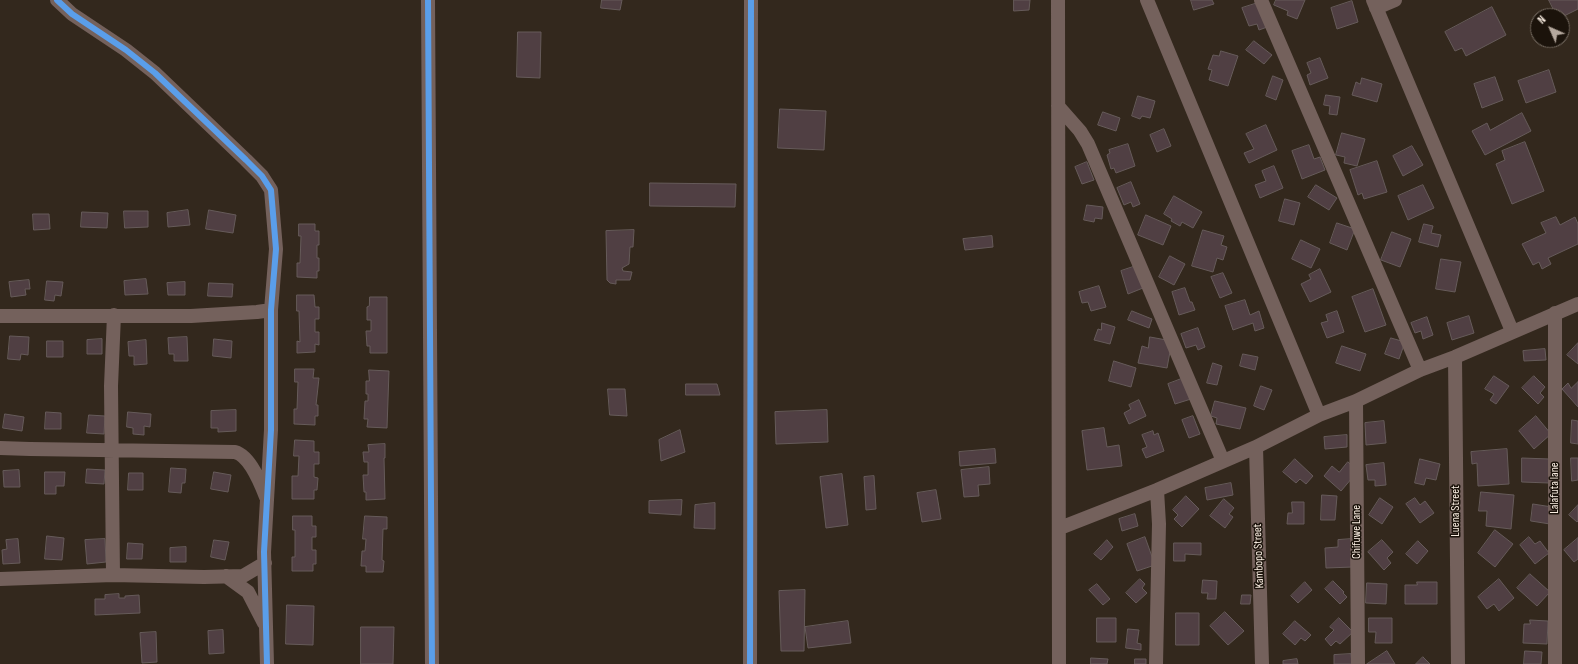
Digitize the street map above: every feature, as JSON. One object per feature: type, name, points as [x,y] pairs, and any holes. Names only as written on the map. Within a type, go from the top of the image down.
[{"type":"street","points":[[57,0],[72,14],[126,50],[155,73],[241,155],[266,182],[271,190],[276,249],[271,310],[270,430],[264,563],[266,664]]},
{"type":"street","points":[[428,0],[432,664]]},
{"type":"street","points":[[750,664],[751,0]]},
{"type":"street","points":[[1058,0],[1058,319],[1060,528],[1059,664]]},
{"type":"street","points":[[1147,0],[1319,416]]},
{"type":"street","points":[[1261,0],[1420,370]]},
{"type":"street","points":[[1395,0],[1374,4],[1512,331]]},
{"type":"street","points":[[1058,106],[1080,131],[1088,144],[1223,461]]},
{"type":"street","points":[[1060,528],[1157,490],[1256,447],[1319,416],[1356,401],[1420,370],[1455,357],[1512,331],[1578,304]]},
{"type":"street","points":[[0,316],[191,316],[271,310]]},
{"type":"street","name":"Lalafuta lane","points":[[1555,313],[1555,664]]},
{"type":"street","points":[[113,575],[113,450],[111,386],[114,315]]},
{"type":"street","name":"Luena Street","points":[[1455,357],[1458,664]]},
{"type":"street","name":"Chifuwe Lane","points":[[1356,401],[1358,664]]},
{"type":"street","name":"Kambopo Street","points":[[1256,447],[1262,664]]},
{"type":"street","points":[[0,448],[30,450],[235,452],[246,458],[262,486],[267,502]]},
{"type":"street","points":[[1156,664],[1159,524],[1157,490]]},
{"type":"street","points":[[0,579],[113,575],[243,576],[264,563]]},
{"type":"street","points":[[226,576],[248,592],[266,626]]},
{"type":"building","points":[[602,0],[622,0],[620,10],[601,8]]},
{"type":"building","points":[[1014,0],[1030,0],[1029,10],[1014,11]]},
{"type":"building","points":[[1191,0],[1212,0],[1214,4],[1194,10]]},
{"type":"building","points":[[1276,0],[1305,0],[1297,19],[1287,15],[1288,11],[1274,5]]},
{"type":"building","points":[[1549,0],[1578,0],[1578,9],[1570,13],[1570,8],[1553,8]]},
{"type":"building","points":[[1352,1],[1358,22],[1337,29],[1331,8]]},
{"type":"building","points":[[1261,2],[1270,26],[1259,30],[1257,24],[1249,26],[1242,8]]},
{"type":"building","points":[[1492,7],[1506,35],[1466,56],[1462,48],[1455,51],[1445,32]]},
{"type":"building","points":[[518,32],[541,32],[540,78],[517,77]]},
{"type":"building","points":[[1254,41],[1272,55],[1264,64],[1246,50]]},
{"type":"building","points":[[1221,51],[1238,56],[1228,86],[1209,80],[1212,70],[1208,69],[1213,55],[1219,56]]},
{"type":"building","points":[[1320,58],[1328,78],[1310,85],[1307,75],[1311,73],[1307,63]]},
{"type":"building","points":[[1549,70],[1556,92],[1526,103],[1518,81]]},
{"type":"building","points":[[1273,76],[1283,80],[1276,100],[1266,96]]},
{"type":"building","points":[[1495,77],[1503,100],[1482,108],[1474,84]]},
{"type":"building","points":[[1362,78],[1382,84],[1377,102],[1352,95],[1356,82],[1360,84]]},
{"type":"building","points":[[1326,95],[1340,97],[1337,115],[1329,114],[1330,106],[1324,105]]},
{"type":"building","points":[[1138,96],[1155,101],[1150,118],[1142,116],[1140,119],[1132,116]]},
{"type":"building","points":[[780,109],[826,111],[824,150],[778,148]]},
{"type":"building","points":[[1103,112],[1120,118],[1116,131],[1098,125]]},
{"type":"building","points":[[1522,113],[1531,131],[1485,155],[1472,131],[1487,123],[1490,130]]},
{"type":"building","points":[[1266,125],[1277,150],[1249,163],[1244,153],[1254,149],[1246,134]]},
{"type":"building","points":[[1164,129],[1171,146],[1157,152],[1150,135]]},
{"type":"building","points":[[1342,133],[1365,139],[1357,166],[1344,163],[1345,157],[1336,155]]},
{"type":"building","points":[[1525,142],[1544,191],[1512,204],[1496,164],[1505,160],[1502,151]]},
{"type":"building","points":[[1128,144],[1135,166],[1116,173],[1114,168],[1111,169],[1107,155],[1110,153],[1109,150]]},
{"type":"building","points":[[1309,145],[1314,159],[1320,157],[1325,170],[1302,179],[1292,151]]},
{"type":"building","points":[[1412,146],[1423,165],[1403,176],[1393,156]]},
{"type":"building","points":[[1377,161],[1387,192],[1364,199],[1362,193],[1358,195],[1350,170]]},
{"type":"building","points":[[1087,162],[1094,180],[1082,184],[1075,167]]},
{"type":"building","points":[[1274,166],[1283,188],[1260,198],[1255,185],[1266,181],[1262,171]]},
{"type":"building","points":[[1131,182],[1140,204],[1133,207],[1131,202],[1124,205],[1117,188]]},
{"type":"building","points":[[650,183],[736,184],[735,207],[650,206]]},
{"type":"building","points":[[1316,185],[1337,198],[1329,210],[1308,197]]},
{"type":"building","points":[[1423,185],[1434,208],[1408,220],[1398,196]]},
{"type":"building","points":[[1174,196],[1202,212],[1193,228],[1182,222],[1180,226],[1171,221],[1172,219],[1164,214]]},
{"type":"building","points":[[1285,199],[1300,203],[1294,225],[1279,221]]},
{"type":"building","points":[[1087,205],[1103,207],[1102,219],[1095,218],[1094,222],[1084,220]]},
{"type":"building","points":[[188,210],[190,225],[168,227],[167,213]]},
{"type":"building","points":[[209,210],[236,215],[233,233],[206,229]]},
{"type":"building","points":[[124,211],[148,211],[148,227],[125,228]]},
{"type":"building","points":[[82,212],[108,213],[107,228],[81,227]]},
{"type":"building","points":[[33,214],[49,214],[50,229],[34,230]]},
{"type":"building","points":[[1146,215],[1171,226],[1163,245],[1138,235]]},
{"type":"building","points":[[1556,217],[1560,225],[1575,217],[1578,224],[1578,244],[1548,258],[1551,264],[1542,269],[1539,262],[1533,265],[1522,244],[1546,233],[1541,223]]},
{"type":"building","points":[[1337,223],[1355,229],[1347,250],[1330,243]]},
{"type":"building","points":[[299,224],[315,224],[315,231],[319,231],[317,258],[319,258],[319,271],[317,271],[317,278],[297,277],[297,263],[300,263],[301,236],[299,236]]},
{"type":"building","points":[[1424,224],[1433,226],[1431,233],[1441,235],[1438,247],[1419,242]]},
{"type":"building","points":[[634,230],[633,247],[630,247],[629,264],[622,268],[623,271],[632,272],[630,280],[616,280],[616,284],[610,283],[607,280],[606,231]]},
{"type":"building","points":[[1203,230],[1224,236],[1221,245],[1227,247],[1223,260],[1217,258],[1213,272],[1192,266]]},
{"type":"building","points":[[1392,232],[1411,239],[1400,267],[1381,260]]},
{"type":"building","points":[[992,236],[993,247],[965,250],[963,239]]},
{"type":"building","points":[[1301,240],[1320,249],[1311,268],[1292,259]]},
{"type":"building","points":[[1170,256],[1185,264],[1174,285],[1159,277]]},
{"type":"building","points":[[1441,259],[1461,262],[1455,292],[1436,289]]},
{"type":"building","points":[[1136,266],[1143,288],[1128,294],[1121,271]]},
{"type":"building","points":[[1320,269],[1331,292],[1310,302],[1301,284],[1311,279],[1309,275]]},
{"type":"building","points":[[1223,273],[1232,293],[1220,298],[1211,277]]},
{"type":"building","points":[[146,279],[148,294],[125,295],[124,281]]},
{"type":"building","points":[[29,280],[30,289],[25,289],[26,295],[11,297],[9,282]]},
{"type":"building","points":[[47,281],[63,282],[61,296],[55,295],[54,301],[45,300]]},
{"type":"building","points":[[185,282],[185,295],[168,295],[167,283]]},
{"type":"building","points":[[209,283],[233,284],[232,297],[208,296]]},
{"type":"building","points":[[1099,286],[1106,307],[1091,311],[1088,302],[1082,303],[1079,292]]},
{"type":"building","points":[[1185,288],[1190,302],[1192,302],[1195,310],[1179,315],[1172,292]]},
{"type":"building","points":[[1373,289],[1386,325],[1365,332],[1352,297]]},
{"type":"building","points":[[297,295],[314,295],[315,307],[319,307],[319,319],[315,319],[315,332],[319,332],[319,345],[315,344],[315,352],[297,353],[297,341],[300,342]]},
{"type":"building","points":[[370,297],[387,297],[387,353],[370,353],[370,346],[367,346],[366,331],[371,331],[371,320],[367,320],[367,307],[369,306]]},
{"type":"building","points":[[1245,300],[1250,315],[1259,311],[1264,328],[1255,331],[1253,323],[1233,330],[1225,306]]},
{"type":"building","points":[[1132,311],[1152,319],[1149,328],[1128,320]]},
{"type":"building","points":[[1337,311],[1344,332],[1327,338],[1321,323],[1328,321],[1326,315]]},
{"type":"building","points":[[1469,316],[1474,333],[1452,340],[1447,323]]},
{"type":"building","points":[[1427,317],[1433,335],[1423,339],[1421,331],[1415,333],[1411,323]]},
{"type":"building","points":[[1102,323],[1115,327],[1110,344],[1094,340],[1098,329],[1101,330]]},
{"type":"building","points":[[1198,328],[1205,347],[1198,350],[1196,345],[1186,348],[1181,334]]},
{"type":"building","points":[[10,336],[29,337],[28,355],[21,354],[20,360],[8,359]]},
{"type":"building","points":[[187,337],[188,361],[174,361],[174,354],[169,354],[168,338]]},
{"type":"building","points":[[1150,337],[1172,341],[1167,368],[1138,363],[1142,346],[1148,348]]},
{"type":"building","points":[[1391,338],[1405,342],[1399,359],[1385,354]]},
{"type":"building","points":[[102,339],[102,354],[87,354],[87,340]]},
{"type":"building","points":[[214,339],[232,341],[231,358],[213,356]]},
{"type":"building","points":[[146,340],[147,364],[134,365],[134,356],[129,356],[128,342]]},
{"type":"building","points":[[47,341],[63,341],[63,357],[47,357]]},
{"type":"building","points":[[1578,343],[1578,364],[1567,355]]},
{"type":"building","points":[[1342,346],[1366,354],[1360,371],[1336,363]]},
{"type":"building","points":[[1545,349],[1546,360],[1524,361],[1523,351]]},
{"type":"building","points":[[1243,354],[1258,357],[1255,370],[1240,366]]},
{"type":"building","points":[[1114,361],[1136,368],[1131,387],[1109,381]]},
{"type":"building","points":[[1213,363],[1222,366],[1217,385],[1207,383]]},
{"type":"building","points":[[295,369],[314,369],[313,378],[319,378],[316,405],[318,405],[318,416],[315,416],[315,425],[294,424],[294,409],[297,409],[298,382],[295,382]]},
{"type":"building","points":[[369,370],[389,371],[387,428],[367,427],[368,419],[364,419],[365,401],[368,401],[368,394],[366,394],[366,381],[369,381]]},
{"type":"building","points":[[1494,376],[1509,386],[1496,404],[1490,400],[1494,394],[1485,389]]},
{"type":"building","points":[[1534,376],[1545,387],[1540,393],[1544,397],[1538,404],[1522,388]]},
{"type":"building","points":[[1184,378],[1191,399],[1175,404],[1168,384]]},
{"type":"building","points":[[1578,382],[1578,407],[1562,389],[1568,383],[1571,388]]},
{"type":"building","points":[[686,384],[717,384],[720,395],[686,395]]},
{"type":"building","points":[[1261,386],[1272,390],[1264,410],[1254,406]]},
{"type":"building","points":[[608,389],[625,389],[627,416],[610,415]]},
{"type":"building","points":[[1139,400],[1146,416],[1129,424],[1124,413],[1131,409],[1129,405]]},
{"type":"building","points":[[1215,401],[1246,408],[1240,429],[1216,424],[1217,418],[1211,416]]},
{"type":"building","points":[[236,410],[236,431],[218,432],[218,428],[211,428],[211,411]]},
{"type":"building","points":[[827,410],[828,442],[776,444],[775,412]]},
{"type":"building","points":[[46,412],[61,413],[61,429],[45,429]]},
{"type":"building","points":[[128,412],[151,414],[150,427],[144,426],[144,435],[133,434],[133,428],[127,427]]},
{"type":"building","points":[[5,414],[24,417],[22,431],[3,428]]},
{"type":"building","points":[[89,415],[105,416],[104,434],[87,433]]},
{"type":"building","points":[[1193,416],[1200,434],[1189,438],[1182,420]]},
{"type":"building","points":[[1536,416],[1551,434],[1534,449],[1519,431]]},
{"type":"building","points":[[1572,420],[1578,421],[1578,444],[1571,443]]},
{"type":"building","points":[[1384,421],[1386,443],[1366,445],[1365,423]]},
{"type":"building","points":[[1104,428],[1107,447],[1119,445],[1122,466],[1087,470],[1082,431]]},
{"type":"building","points":[[680,430],[685,452],[661,461],[659,440]]},
{"type":"building","points":[[1153,431],[1154,435],[1158,433],[1164,451],[1146,458],[1142,449],[1147,447],[1142,435]]},
{"type":"building","points":[[1347,435],[1347,447],[1325,449],[1324,437]]},
{"type":"building","points":[[295,440],[314,441],[314,452],[319,452],[319,464],[314,464],[314,477],[318,478],[317,490],[314,490],[314,499],[292,499],[292,476],[298,476],[299,456],[294,456]]},
{"type":"building","points":[[385,444],[385,499],[366,500],[363,475],[368,475],[368,462],[364,462],[363,452],[369,452],[368,445]]},
{"type":"building","points":[[995,449],[996,463],[960,466],[959,452]]},
{"type":"building","points":[[1507,449],[1509,484],[1478,486],[1477,463],[1472,464],[1471,452]]},
{"type":"building","points":[[1522,458],[1550,459],[1549,483],[1522,482]]},
{"type":"building","points":[[1571,458],[1578,458],[1578,480],[1572,481]]},
{"type":"building","points":[[1295,459],[1313,476],[1306,484],[1300,479],[1296,483],[1283,472]]},
{"type":"building","points":[[1420,459],[1440,464],[1436,480],[1426,478],[1424,485],[1415,483]]},
{"type":"building","points":[[1348,462],[1358,471],[1341,491],[1324,476],[1332,466],[1339,472]]},
{"type":"building","points":[[1384,463],[1386,485],[1375,486],[1375,480],[1368,480],[1366,465]]},
{"type":"building","points":[[989,467],[990,484],[978,485],[979,496],[964,497],[961,470]]},
{"type":"building","points":[[171,468],[186,469],[185,483],[182,483],[181,493],[169,492]]},
{"type":"building","points":[[87,469],[105,470],[104,484],[86,483]]},
{"type":"building","points":[[19,470],[20,487],[4,487],[3,471]]},
{"type":"building","points":[[45,472],[65,472],[64,486],[56,486],[56,494],[45,494]]},
{"type":"building","points":[[214,472],[231,475],[228,492],[211,489]]},
{"type":"building","points":[[129,473],[143,473],[143,490],[128,490]]},
{"type":"building","points":[[842,474],[848,525],[826,528],[820,477]]},
{"type":"building","points":[[874,476],[876,509],[866,510],[864,477]]},
{"type":"building","points":[[1231,483],[1233,495],[1207,500],[1205,488]]},
{"type":"building","points":[[936,490],[941,519],[922,522],[917,493]]},
{"type":"building","points":[[1481,492],[1514,495],[1511,529],[1486,526],[1487,511],[1479,511]]},
{"type":"building","points":[[1322,495],[1337,496],[1335,520],[1321,520]]},
{"type":"building","points":[[1186,496],[1199,509],[1182,527],[1174,519],[1178,515],[1173,510]]},
{"type":"building","points":[[1380,498],[1393,507],[1382,524],[1369,515]]},
{"type":"building","points":[[1415,498],[1420,505],[1425,501],[1434,513],[1420,523],[1406,504]]},
{"type":"building","points":[[1224,499],[1234,508],[1229,514],[1233,517],[1225,528],[1210,516]]},
{"type":"building","points":[[682,500],[681,515],[649,513],[649,501]]},
{"type":"building","points":[[1292,502],[1304,502],[1304,524],[1287,524],[1288,513],[1292,513]]},
{"type":"building","points":[[715,503],[715,529],[694,528],[695,505]]},
{"type":"building","points":[[1533,504],[1552,507],[1550,524],[1531,521]]},
{"type":"building","points":[[1578,505],[1578,521],[1577,522],[1569,515]]},
{"type":"building","points":[[1135,514],[1138,526],[1122,531],[1119,519]]},
{"type":"building","points":[[293,516],[312,516],[312,526],[316,526],[316,537],[312,537],[312,550],[316,550],[316,564],[313,564],[313,571],[292,571],[292,557],[295,557],[295,530],[293,530]]},
{"type":"building","points":[[365,516],[387,517],[387,529],[383,529],[383,572],[366,572],[366,566],[361,566],[362,551],[365,551],[366,539],[363,539]]},
{"type":"building","points":[[1495,530],[1513,544],[1495,567],[1478,553]]},
{"type":"building","points":[[47,536],[64,538],[62,560],[45,559]]},
{"type":"building","points":[[1145,537],[1155,565],[1137,571],[1127,544]]},
{"type":"building","points":[[1529,537],[1535,544],[1540,541],[1549,553],[1535,564],[1520,545]]},
{"type":"building","points":[[1578,538],[1578,559],[1574,562],[1564,550]]},
{"type":"building","points":[[18,539],[20,563],[3,564],[2,550],[7,549],[6,540]]},
{"type":"building","points":[[105,539],[106,562],[87,564],[85,540]]},
{"type":"building","points":[[1352,539],[1353,567],[1326,568],[1325,548],[1338,547],[1338,540]]},
{"type":"building","points":[[214,540],[229,542],[225,560],[211,557]]},
{"type":"building","points":[[1107,540],[1113,547],[1101,560],[1094,554]]},
{"type":"building","points":[[1382,540],[1393,552],[1387,558],[1391,563],[1384,570],[1368,552]]},
{"type":"building","points":[[1418,541],[1428,551],[1417,564],[1406,554]]},
{"type":"building","points":[[128,543],[143,544],[142,559],[127,559]]},
{"type":"building","points":[[1174,543],[1201,543],[1201,555],[1185,554],[1185,561],[1174,561]]},
{"type":"building","points":[[186,547],[186,562],[170,562],[170,548]]},
{"type":"building","points":[[1530,574],[1550,592],[1537,606],[1517,588]]},
{"type":"building","points":[[1140,579],[1145,584],[1142,588],[1147,593],[1136,603],[1126,593]]},
{"type":"building","points":[[1499,579],[1514,598],[1499,611],[1494,604],[1487,609],[1478,597]]},
{"type":"building","points":[[1203,580],[1217,581],[1216,599],[1207,599],[1208,593],[1202,593]]},
{"type":"building","points":[[1333,581],[1347,597],[1340,604],[1325,589]]},
{"type":"building","points":[[1305,582],[1312,590],[1298,603],[1291,596]]},
{"type":"building","points":[[1417,582],[1437,582],[1437,604],[1405,604],[1405,585],[1417,585]]},
{"type":"building","points":[[1367,583],[1387,584],[1386,604],[1366,603]]},
{"type":"building","points":[[1097,584],[1110,599],[1103,605],[1089,590]]},
{"type":"building","points":[[805,590],[804,651],[781,651],[779,591]]},
{"type":"building","points":[[119,594],[119,598],[139,595],[140,613],[95,615],[95,599],[105,599],[105,595]]},
{"type":"building","points":[[1242,595],[1251,595],[1250,604],[1241,604]]},
{"type":"building","points":[[287,605],[314,606],[313,645],[286,644]]},
{"type":"building","points":[[1225,612],[1244,631],[1228,645],[1210,626]]},
{"type":"building","points":[[1176,613],[1199,613],[1199,645],[1176,645]]},
{"type":"building","points":[[1097,618],[1116,618],[1116,642],[1097,642]]},
{"type":"building","points":[[1339,618],[1353,632],[1340,644],[1336,641],[1331,646],[1325,639],[1334,630],[1330,627]]},
{"type":"building","points":[[1369,618],[1392,618],[1392,643],[1375,643],[1376,632],[1369,632]]},
{"type":"building","points":[[1530,620],[1548,621],[1547,644],[1523,643],[1524,624],[1530,624]]},
{"type":"building","points":[[848,621],[851,643],[808,648],[805,627]]},
{"type":"building","points":[[1295,621],[1311,635],[1305,641],[1301,638],[1295,645],[1283,634]]},
{"type":"building","points":[[361,627],[394,627],[393,664],[361,664]]},
{"type":"building","points":[[1128,629],[1139,630],[1137,643],[1141,644],[1141,650],[1126,648]]},
{"type":"building","points":[[223,630],[224,653],[209,654],[208,631]]},
{"type":"building","points":[[156,632],[157,662],[142,663],[140,633]]},
{"type":"building","points":[[1387,651],[1395,664],[1367,664]]},
{"type":"building","points":[[1525,651],[1542,652],[1541,664],[1524,664]]},
{"type":"building","points":[[1351,654],[1352,664],[1334,664],[1334,655]]},
{"type":"building","points":[[1423,657],[1430,664],[1416,664]]},
{"type":"building","points":[[1091,658],[1108,659],[1107,664],[1091,664]]},
{"type":"building","points":[[1135,659],[1146,659],[1146,664],[1135,664]]},
{"type":"building","points":[[1297,659],[1298,664],[1283,664],[1283,661]]},
{"type":"cycle path","points":[[57,0],[72,14],[126,50],[155,73],[262,176],[271,190],[276,249],[271,310],[271,430],[264,552],[267,664]]},
{"type":"cycle path","points":[[428,0],[432,664]]},
{"type":"cycle path","points":[[750,664],[751,0]]}]
